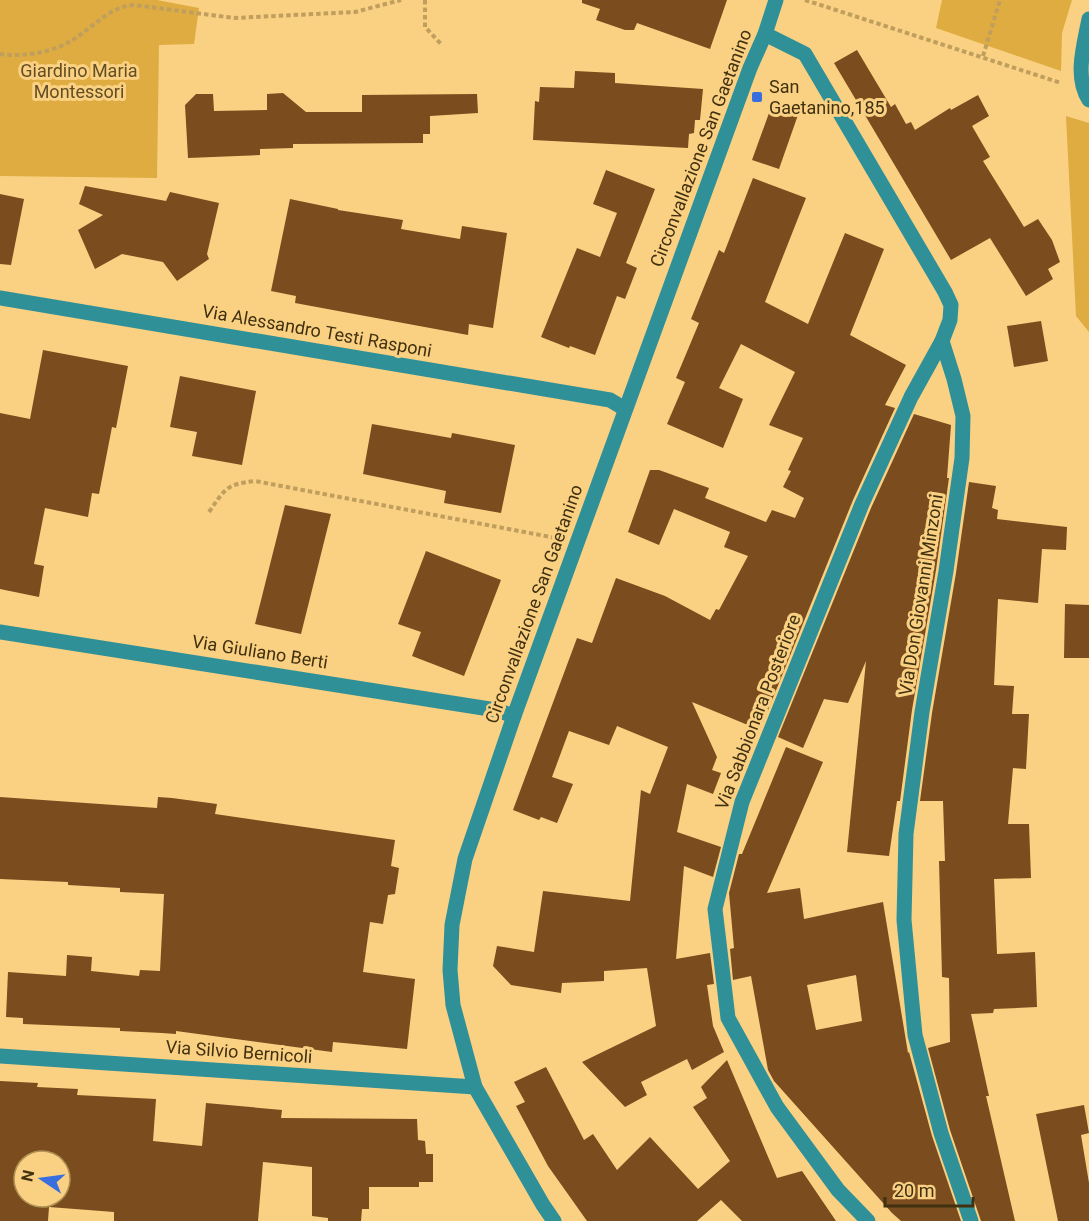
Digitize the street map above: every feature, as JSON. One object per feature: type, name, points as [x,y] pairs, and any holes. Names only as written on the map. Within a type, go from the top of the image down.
[{"type":"street","name":"Circonvallazione San Gaetanino","points":[[554,1221],[543,1206],[476,1087],[453,1005],[450,970],[452,925],[465,859],[514,716],[776,0]]},
{"type":"street","points":[[1086,95],[1081,64],[1089,20]]},
{"type":"street","points":[[765,34],[805,54],[945,292],[951,305],[950,320],[942,341]]},
{"type":"street","name":"Via Alessandro Testi Rasponi","points":[[0,298],[610,400],[625,409]]},
{"type":"street","name":"Via Sabbionara Posteriore","points":[[868,1221],[838,1190],[777,1107],[728,1018],[715,909],[741,802],[862,504],[911,397],[942,341]]},
{"type":"street","name":"Via Don Giovanni Minzoni","points":[[942,341],[963,416],[962,458],[922,712],[906,834],[904,920],[915,1035],[941,1133],[971,1221]]},
{"type":"street","name":"Via Giuliano Berti","points":[[0,632],[496,710],[514,716]]},
{"type":"street","name":"Via Silvio Bernicoli","points":[[0,1056],[476,1087]]},
{"type":"path","points":[[0,54],[30,54],[52,50],[70,42],[121,5],[134,4],[234,18],[355,12],[390,1],[401,0]]},
{"type":"path","points":[[425,0],[424,27],[441,44]]},
{"type":"path","points":[[805,0],[983,56],[1086,95]]},
{"type":"path","points":[[983,56],[1000,0]]},
{"type":"path","points":[[209,512],[224,490],[236,483],[255,482],[557,538]]},
{"type":"green space","name":"Giardino Maria Montessori","points":[[0,0],[157,0],[199,8],[194,44],[159,45],[157,178],[0,176]]},
{"type":"green space","points":[[942,0],[1072,0],[1062,33],[1061,71],[936,28]]},
{"type":"green space","points":[[1066,116],[1089,123],[1089,332],[1076,316]]},
{"type":"building","points":[[582,0],[727,0],[710,49],[637,23],[634,30],[625,30],[596,20],[600,9],[582,3]]},
{"type":"building","points":[[857,50],[891,107],[895,104],[906,124],[911,122],[915,130],[950,108],[951,110],[978,95],[989,116],[972,126],[990,157],[983,161],[1024,227],[1038,219],[1052,240],[1060,262],[1048,269],[1053,279],[1026,296],[990,238],[951,260],[834,63]]},
{"type":"building","points":[[575,71],[615,73],[615,83],[703,89],[700,120],[695,120],[694,133],[689,134],[688,148],[533,140],[535,101],[539,102],[540,87],[574,88]]},
{"type":"building","points":[[283,93],[306,112],[362,112],[362,95],[477,94],[478,113],[430,116],[430,134],[423,134],[423,143],[293,144],[293,148],[260,149],[260,155],[188,158],[185,105],[196,94],[213,94],[214,111],[267,110],[267,94]]},
{"type":"building","points":[[773,102],[799,112],[779,169],[752,160]]},
{"type":"building","points":[[606,170],[655,189],[626,263],[637,268],[625,299],[617,296],[595,355],[541,337],[577,248],[600,257],[617,213],[593,204]]},
{"type":"building","points":[[753,178],[806,198],[765,302],[808,324],[845,233],[884,249],[850,335],[906,365],[885,405],[895,408],[853,500],[760,730],[692,702],[717,757],[712,770],[721,773],[713,794],[687,784],[677,832],[721,847],[713,877],[684,866],[676,959],[710,953],[714,984],[707,985],[713,1026],[724,1052],[692,1070],[687,1059],[641,1082],[647,1095],[625,1107],[582,1062],[656,1026],[647,968],[604,971],[604,981],[562,983],[561,993],[511,985],[493,966],[497,946],[534,952],[543,891],[630,901],[641,790],[650,794],[668,747],[617,726],[609,745],[569,731],[552,777],[573,784],[557,823],[541,817],[539,820],[513,810],[577,638],[592,643],[616,578],[665,596],[710,620],[716,609],[719,610],[748,556],[724,547],[730,532],[674,509],[659,545],[628,532],[650,470],[659,470],[709,488],[705,498],[766,522],[772,510],[795,518],[804,498],[783,487],[803,438],[769,425],[795,372],[741,344],[719,388],[743,399],[723,448],[667,424],[685,382],[676,378],[699,323],[691,319],[719,250],[724,253]]},
{"type":"building","points":[[85,186],[166,201],[170,192],[219,203],[207,254],[209,259],[177,281],[163,262],[122,254],[95,269],[78,230],[103,215],[79,204]]},
{"type":"building","points":[[0,194],[24,199],[11,265],[0,264]]},
{"type":"building","points":[[290,199],[338,210],[403,220],[401,229],[460,239],[462,226],[507,233],[493,328],[469,324],[468,335],[295,303],[296,296],[271,291]]},
{"type":"building","points":[[1041,321],[1048,361],[1014,367],[1007,326]]},
{"type":"building","points":[[43,350],[128,366],[116,428],[112,427],[99,494],[92,493],[88,517],[45,508],[34,564],[44,566],[39,597],[0,589],[0,413],[30,419]]},
{"type":"building","points":[[180,376],[256,391],[242,465],[192,456],[197,432],[170,427]]},
{"type":"building","points":[[914,414],[951,425],[947,478],[949,478],[936,570],[912,710],[900,801],[897,801],[889,856],[847,852],[866,661],[848,703],[824,699],[803,748],[778,737],[871,508]]},
{"type":"building","points":[[372,424],[451,438],[452,433],[515,445],[501,513],[444,503],[446,491],[363,474]]},
{"type":"building","points":[[969,482],[996,486],[992,508],[998,510],[997,519],[1067,527],[1066,550],[1042,549],[1038,603],[998,599],[994,685],[1014,686],[1012,714],[1029,714],[1026,769],[1013,768],[1008,824],[1029,824],[1031,878],[994,879],[997,954],[1035,952],[1037,1007],[994,1009],[993,1013],[971,1014],[989,1096],[986,1096],[1015,1221],[981,1221],[950,1130],[928,1048],[950,1042],[949,978],[942,977],[939,861],[945,861],[943,801],[920,801]]},
{"type":"building","points":[[285,505],[331,514],[301,634],[255,624]]},
{"type":"building","points":[[426,551],[501,580],[464,676],[412,656],[421,632],[398,624]]},
{"type":"building","points":[[1065,604],[1089,605],[1089,658],[1064,658]]},
{"type":"building","points":[[786,747],[823,762],[767,893],[800,888],[804,919],[883,902],[908,1053],[932,1136],[961,1221],[901,1221],[774,1081],[768,1070],[751,976],[733,980],[730,949],[734,948],[729,893],[739,854],[742,854]],"holes":[[[856,975],[862,1021],[816,1030],[807,985]]]},
{"type":"building","points":[[0,797],[157,808],[158,797],[172,798],[217,804],[215,814],[395,840],[391,866],[399,868],[395,894],[388,895],[383,924],[370,922],[363,972],[415,979],[407,1049],[333,1042],[332,1052],[176,1031],[176,1034],[120,1031],[120,1028],[23,1024],[23,1018],[6,1017],[8,972],[66,976],[67,955],[92,957],[91,971],[139,976],[140,970],[160,971],[164,894],[120,892],[120,888],[68,885],[68,882],[0,879]]},
{"type":"building","points":[[727,1060],[777,1178],[802,1171],[836,1221],[742,1221],[721,1200],[697,1221],[587,1221],[548,1166],[516,1106],[525,1102],[514,1082],[546,1067],[584,1140],[593,1134],[617,1170],[650,1137],[698,1189],[730,1161],[693,1107],[707,1098],[701,1087]]},
{"type":"building","points":[[0,1081],[38,1083],[37,1087],[78,1089],[77,1095],[156,1099],[153,1141],[202,1146],[206,1103],[282,1110],[281,1118],[417,1119],[418,1140],[425,1141],[426,1154],[433,1154],[433,1182],[419,1182],[419,1187],[369,1187],[369,1209],[362,1209],[361,1221],[328,1221],[328,1218],[312,1216],[312,1167],[263,1162],[258,1221],[114,1221],[114,1212],[72,1209],[72,1149],[12,1149],[12,1209],[49,1209],[48,1221],[0,1221]]},
{"type":"building","points":[[1084,1105],[1089,1133],[1081,1135],[1089,1183],[1089,1221],[1058,1221],[1036,1114]]},
{"type":"place","name":"San Gaetanino,185","points":[[757,97]]}]
